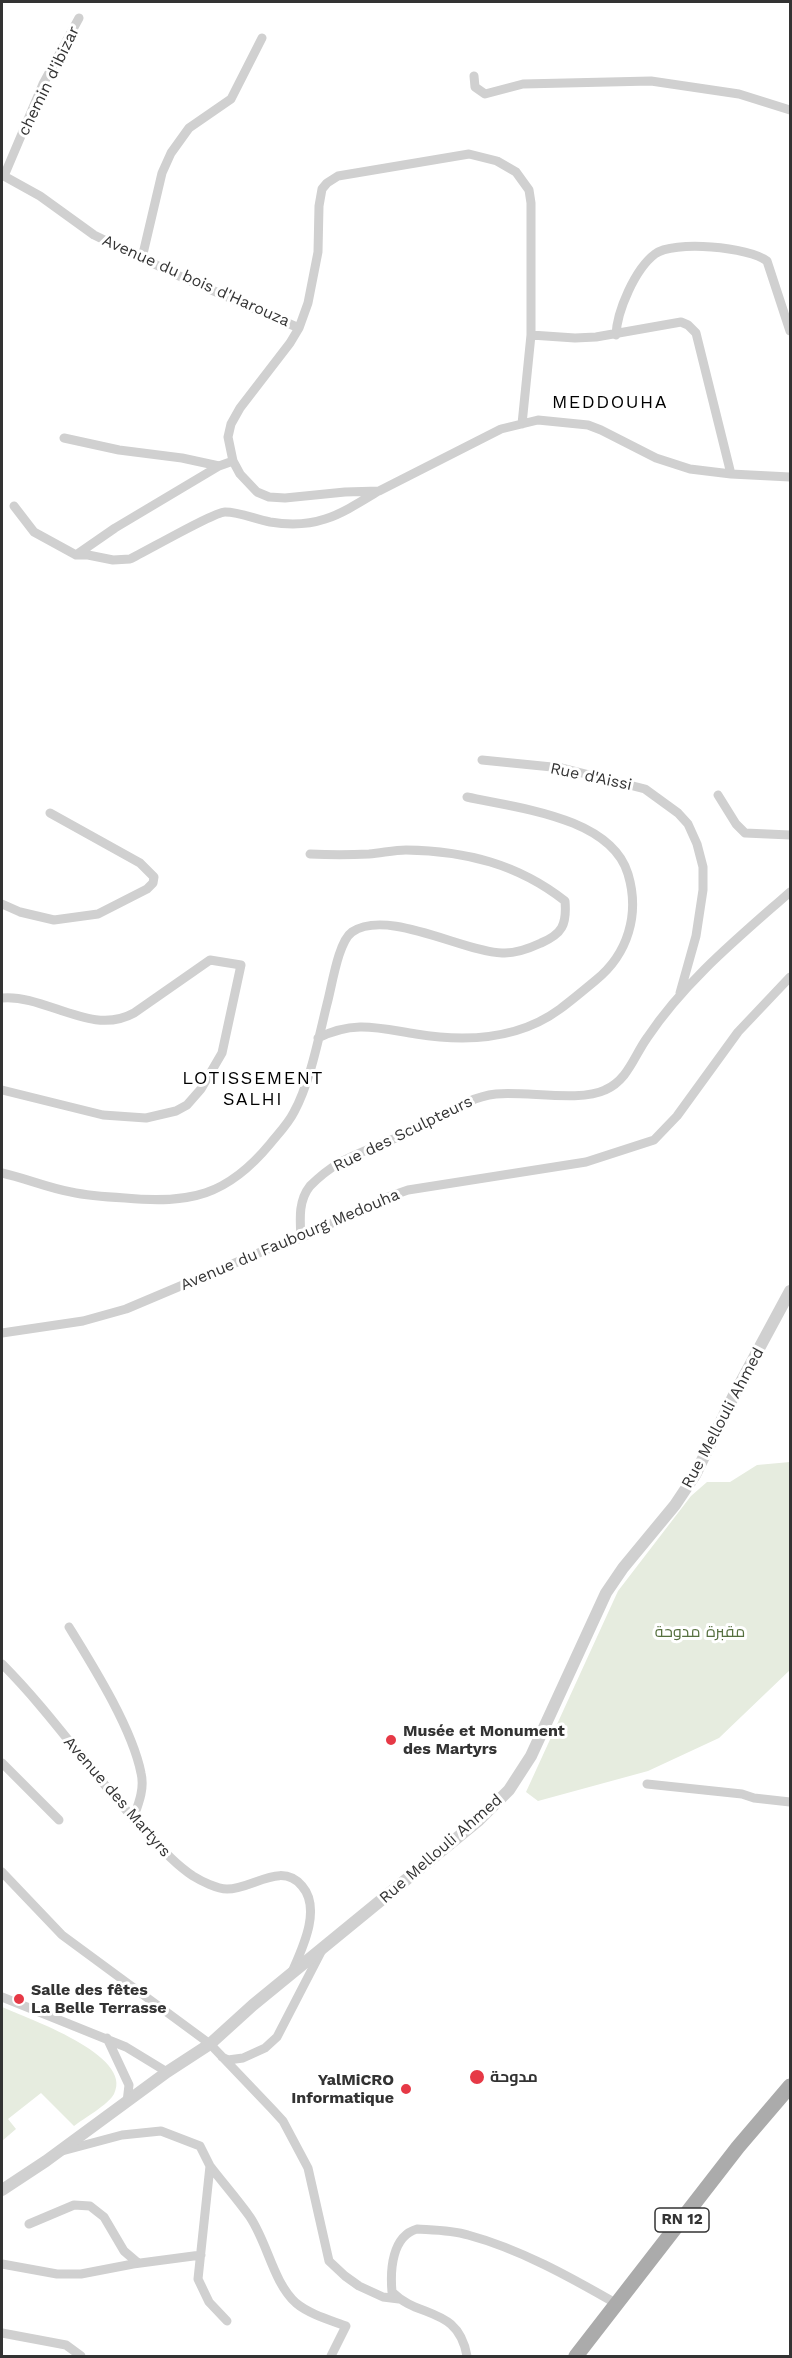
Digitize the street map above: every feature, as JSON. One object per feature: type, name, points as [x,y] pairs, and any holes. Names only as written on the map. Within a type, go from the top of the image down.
[{"type":"main road","name":"RN 12","points":[[576,2356],[738,2147],[790,2086]]},
{"type":"street","name":"chemin d'ibizar","points":[[3,175],[43,84],[79,18]]},
{"type":"street","points":[[142,258],[162,173],[171,153],[189,128],[231,99],[262,38]]},
{"type":"street","points":[[474,76],[475,87],[485,94],[523,84],[651,81],[739,94],[790,110]]},
{"type":"street","points":[[299,328],[308,303],[318,252],[319,206],[322,189],[327,183],[338,176],[469,154],[497,161],[516,172],[529,190],[531,203],[531,335],[522,424]]},
{"type":"street","name":"Avenue du bois d'Harouza","points":[[3,175],[40,196],[94,235],[299,328],[240,408],[231,424],[228,437],[233,461]]},
{"type":"street","points":[[616,335],[619,313],[640,271],[656,253],[668,248],[714,247],[753,254],[767,261],[790,331]]},
{"type":"street","points":[[531,335],[575,338],[616,335],[681,322],[688,325],[696,333],[730,474]]},
{"type":"street","points":[[14,506],[34,532],[76,555],[114,560],[130,559],[223,512],[270,522],[312,524],[341,513],[379,491],[501,429],[538,420],[588,425],[656,458],[690,468],[730,474],[790,477]]},
{"type":"street","points":[[64,438],[119,450],[182,458],[219,466]]},
{"type":"street","points":[[76,555],[115,528],[219,466],[233,461],[257,492],[269,497],[285,498],[379,491]]},
{"type":"street","name":"Rue d'Aissi","points":[[482,760],[562,768],[645,789],[683,818],[697,844],[703,867],[703,890],[696,936],[678,998]]},
{"type":"street","points":[[718,795],[736,824],[745,833],[763,836],[790,835]]},
{"type":"street","points":[[318,1038],[346,1027],[367,1026],[460,1039],[512,1033],[558,1011],[603,974],[624,949],[632,922],[631,886],[618,853],[600,837],[580,826],[536,812],[467,796]]},
{"type":"street","points":[[2,904],[20,912],[54,920],[98,914],[147,889],[153,883],[154,877],[141,863],[50,813]]},
{"type":"street","points":[[2,1173],[70,1192],[100,1196],[176,1200],[211,1192],[249,1167],[286,1124],[300,1099],[343,945],[351,932],[381,926],[408,928],[476,949],[502,953],[525,950],[555,937],[566,915],[565,902],[554,892],[492,861],[458,853],[404,850],[369,854],[309,854]]},
{"type":"street","name":"Rue des Sculpteurs","points":[[301,1239],[299,1215],[305,1195],[309,1188],[337,1164],[412,1131],[477,1098],[497,1094],[589,1094],[605,1091],[626,1073],[646,1038],[698,974],[790,892]]},
{"type":"street","points":[[2,998],[32,1000],[83,1017],[113,1021],[134,1013],[210,960],[241,965],[222,1053],[201,1089],[182,1108],[146,1118],[103,1115],[2,1090]]},
{"type":"street","name":"Avenue du Faubourg Medouha","points":[[2,1334],[82,1321],[126,1309],[268,1249],[301,1239],[385,1198],[408,1190],[586,1162],[654,1140],[677,1116],[738,1032],[790,977]]},
{"type":"street","name":"Rue Mellouli Ahmed","points":[[2,2190],[210,2044],[291,1973],[479,1820],[509,1790],[531,1756],[606,1593],[623,1568],[675,1506],[695,1475],[735,1393],[790,1291]]},
{"type":"street","points":[[69,1626],[95,1669],[142,1774],[142,1788],[133,1819]]},
{"type":"street","name":"Avenue des Martyrs","points":[[2,1664],[133,1819],[180,1867],[196,1878],[226,1889],[285,1874],[295,1878],[305,1889],[310,1915],[309,1929],[291,1973]]},
{"type":"street","points":[[2,1762],[59,1820]]},
{"type":"street","points":[[647,1785],[742,1794],[754,1798],[790,1802]]},
{"type":"street","points":[[2,1872],[62,1935],[210,2044],[283,2121],[308,2168],[329,2260],[359,2286],[383,2297],[399,2299],[446,2320],[454,2326],[467,2356]]},
{"type":"street","points":[[222,2057],[228,2060],[243,2058],[264,2048],[277,2037],[323,1948]]},
{"type":"street","points":[[2,1997],[107,2038],[167,2072]]},
{"type":"street","points":[[107,2038],[129,2085],[128,2102]]},
{"type":"street","points":[[59,2151],[122,2136],[161,2131],[200,2146],[210,2166],[250,2217],[269,2252],[281,2285],[297,2304],[346,2326],[331,2356]]},
{"type":"street","points":[[210,2166],[198,2279],[209,2302],[227,2320]]},
{"type":"street","points":[[29,2224],[74,2205],[90,2206],[104,2217],[124,2251],[138,2263]]},
{"type":"street","points":[[399,2299],[392,2292],[396,2250],[402,2236],[417,2229],[466,2234],[494,2243],[529,2258],[617,2304]]},
{"type":"street","points":[[2,2264],[57,2274],[81,2274],[138,2263],[201,2255]]},
{"type":"street","points":[[2,2333],[66,2345],[81,2356]]},
{"type":"green space","name":"مقبرة مدوحة","points":[[790,1462],[790,1670],[719,1738],[648,1771],[538,1801],[526,1792],[618,1591],[691,1496],[707,1482],[730,1482],[757,1465]]},
{"type":"green space","points":[[2,2007],[54,2029],[94,2052],[109,2066],[116,2080],[114,2094],[111,2098],[74,2126],[41,2093],[8,2119],[16,2129],[2,2141]]},
{"type":"place","name":"Musée et Monument des Martyrs","points":[[391,1740]]},
{"type":"place","name":"Salle des fêtes La Belle Terrasse","points":[[19,1999]]},
{"type":"place","name":"مدوحة","points":[[477,2077]]},
{"type":"place","name":"YalMiCRO Informatique","points":[[406,2089]]},
{"type":"district","name":"MEDDOUHA","points":[[610,403]]},
{"type":"district","name":"LOTISSEMENT SALHI","points":[[253,1089]]}]
